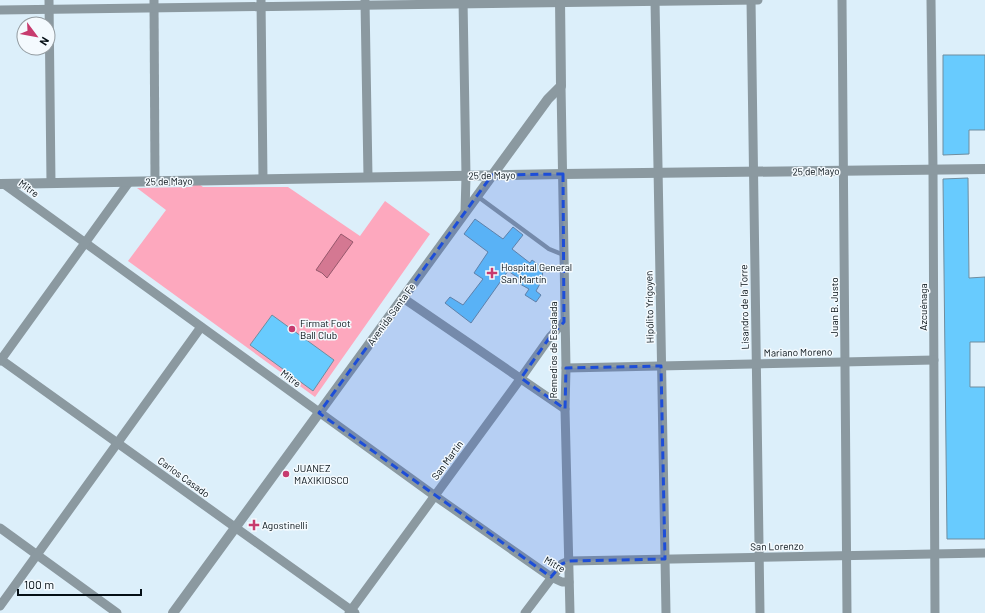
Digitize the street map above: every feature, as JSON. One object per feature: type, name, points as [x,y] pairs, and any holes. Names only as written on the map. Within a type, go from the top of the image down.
[{"type":"street","name":"Lisandro de la Torre","points":[[751,0],[760,613]]},
{"type":"street","points":[[0,10],[49,5],[758,0]]},
{"type":"street","name":"Juan B. Justo","points":[[842,0],[847,613]]},
{"type":"street","name":"Azcuénaga","points":[[931,0],[935,613]]},
{"type":"street","points":[[560,1],[561,86]]},
{"type":"street","name":"Hipólito Yrigoyen","points":[[655,1],[666,613]]},
{"type":"street","points":[[463,2],[466,176],[465,213]]},
{"type":"street","points":[[261,3],[263,179]]},
{"type":"street","points":[[365,3],[368,178]]},
{"type":"street","points":[[154,4],[155,181]]},
{"type":"street","points":[[49,5],[51,183]]},
{"type":"street","name":"Remedios de Escalada","points":[[561,86],[566,368],[565,408],[570,613]]},
{"type":"street","name":"Avenida Santa Fe","points":[[173,613],[492,175],[548,99],[561,86]]},
{"type":"street","name":"25 de Mayo","points":[[2,184],[492,175],[985,169]]},
{"type":"street","points":[[0,360],[129,182]]},
{"type":"street","name":"Mitre","points":[[2,184],[435,496],[551,577],[562,582],[569,582]]},
{"type":"street","points":[[403,298],[565,408]]},
{"type":"street","name":"San Martín","points":[[352,612],[550,336],[564,322]]},
{"type":"street","points":[[0,606],[201,327]]},
{"type":"street","name":"Carlos Casado","points":[[0,360],[118,443],[352,612]]},
{"type":"street","name":"Mariano Moreno","points":[[566,368],[934,360]]},
{"type":"street","points":[[0,528],[118,613]]},
{"type":"street","name":"San Lorenzo","points":[[569,561],[985,553]]},
{"type":"street","points":[[525,613],[562,564],[569,561]]},
{"type":"lane","points":[[477,196],[549,250],[564,255]]},
{"type":"highlighted area","points":[[563,174],[564,322],[550,337],[521,378],[565,409],[566,368],[661,366],[665,559],[569,561],[562,564],[551,577],[319,413],[492,175]]},
{"type":"shaded area","name":"Firmat Foot Ball Club","points":[[196,182],[203,187],[288,187],[360,236],[385,201],[430,234],[315,397],[128,261],[166,210],[137,188],[192,187]]},
{"type":"shaded area","points":[[341,234],[353,242],[327,278],[316,270]]},
{"type":"building","points":[[943,55],[985,55],[985,130],[969,130],[969,154],[943,155]]},
{"type":"building","points":[[968,178],[969,278],[985,277],[985,342],[970,342],[970,387],[985,387],[985,539],[947,539],[943,179]]},
{"type":"building","points":[[475,219],[503,239],[513,227],[523,235],[512,249],[530,263],[532,260],[543,268],[542,280],[536,291],[541,295],[536,302],[525,295],[529,289],[520,284],[523,281],[508,271],[471,323],[445,303],[450,297],[463,305],[483,279],[474,273],[488,252],[464,234]]},
{"type":"building","points":[[272,315],[334,360],[313,391],[250,345]]},
{"type":"place","name":"Hospital General San Martín","points":[[492,273]]},
{"type":"place","name":"Firmat Foot Ball Club","points":[[292,329]]},
{"type":"place","name":"JUANEZ MAXIKIOSCO","points":[[286,474]]},
{"type":"place","name":"Agostinelli","points":[[254,525]]}]
